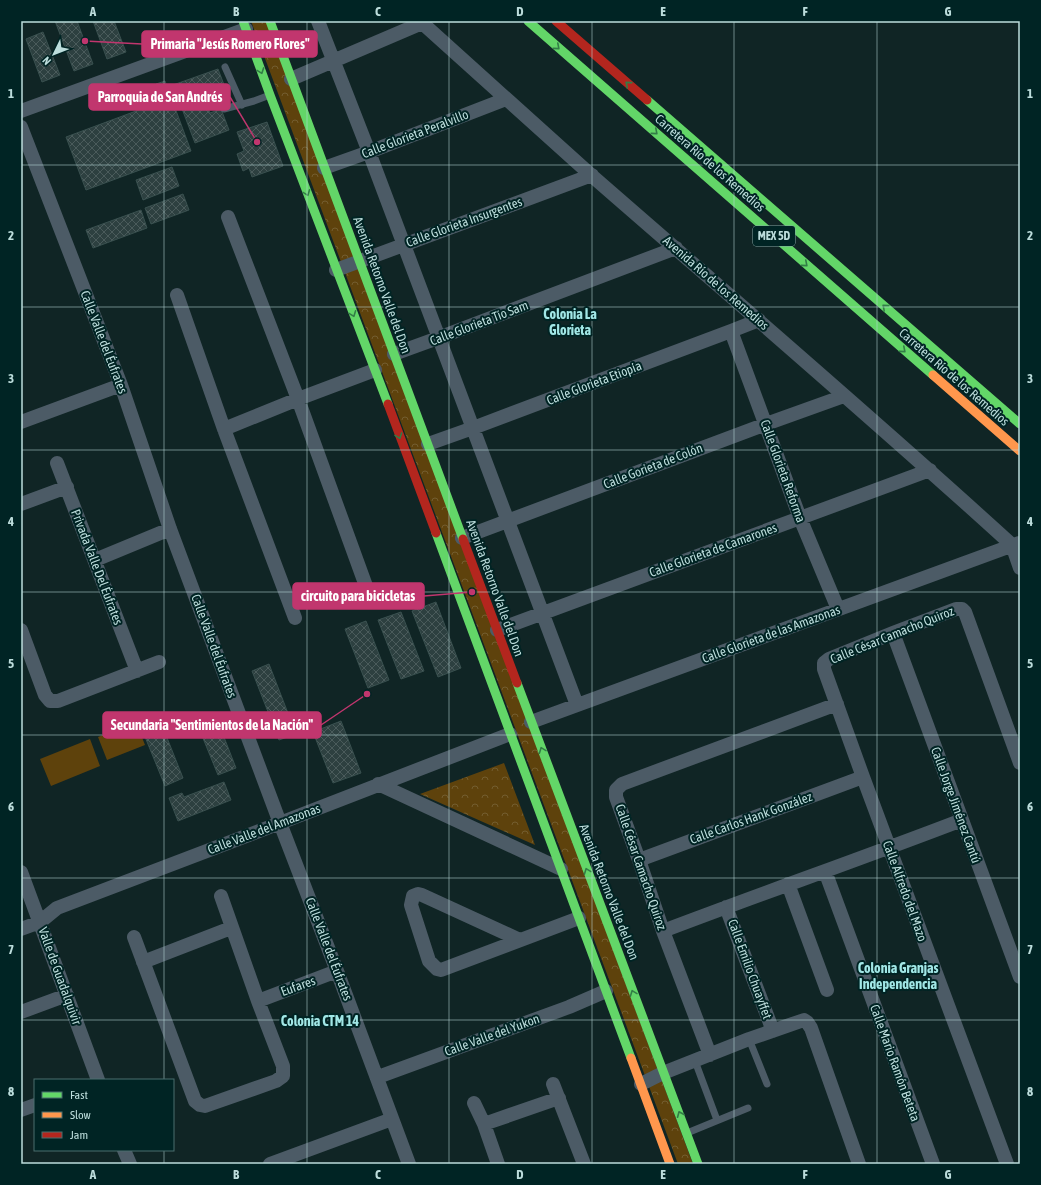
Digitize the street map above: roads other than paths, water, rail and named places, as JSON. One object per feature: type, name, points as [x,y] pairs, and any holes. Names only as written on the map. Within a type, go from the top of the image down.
[{"type":"main road","name":"Avenida Retorno Valle del Don","points":[[270,21],[662,1073],[698,1164]]},
{"type":"main road","name":"Carretera Río de los Remedios","points":[[528,21],[1020,451]]},
{"type":"main road","name":"Carretera Río de los Remedios","points":[[556,21],[1020,424]]},
{"type":"main road","points":[[244,25],[375,370],[670,1164]]},
{"type":"street","points":[[318,21],[369,152],[577,705]]},
{"type":"street","points":[[291,79],[421,22]]},
{"type":"street","name":"Avenida Río de los Remedios","points":[[421,22],[592,175],[1017,546]]},
{"type":"street","points":[[21,111],[244,25]]},
{"type":"street","name":"Calle Glorieta Peralvillo","points":[[324,168],[506,99]]},
{"type":"street","name":"Calle Valle del Éufrates","points":[[21,127],[121,385],[170,529],[280,823],[338,971],[409,1164]]},
{"type":"street","name":"Calle Glorieta Insurgentes","points":[[336,270],[592,175]]},
{"type":"street","points":[[228,217],[298,399],[370,597]]},
{"type":"street","name":"Calle Glorieta Tío Sam","points":[[394,354],[676,248]]},
{"type":"street","points":[[177,295],[224,429],[295,618]]},
{"type":"street","name":"Calle Glorieta Etiopía","points":[[428,444],[759,320]]},
{"type":"street","name":"Calle Glorieta Reforma","points":[[731,331],[800,518],[838,610]]},
{"type":"street","points":[[224,429],[375,370]]},
{"type":"street","points":[[21,422],[121,385]]},
{"type":"street","name":"Calle Gorieta de Colón","points":[[462,538],[844,396]]},
{"type":"street","name":"Privada Valle Del Éufrates","points":[[58,463],[137,671]]},
{"type":"street","name":"Calle Glorieta de Camarones","points":[[497,630],[930,470]]},
{"type":"street","points":[[21,504],[67,487]]},
{"type":"street","name":"Privada Valle Del Éufrates","points":[[95,560],[170,529]]},
{"type":"street","points":[[1017,546],[1020,568]]},
{"type":"street","name":"Calle Glorieta de las Amazonas","points":[[531,722],[1017,546]]},
{"type":"street","name":"Calle César Camacho Quiroz","points":[[824,663],[829,659],[893,633],[956,609],[962,609],[965,612],[1020,763]]},
{"type":"street","points":[[21,630],[45,695],[50,701],[58,701],[159,662]]},
{"type":"street","name":"Calle Jorge Jiménez Cantú","points":[[893,633],[1020,977]]},
{"type":"street","name":"Calle Alfredo del Mazo","points":[[824,663],[824,669],[836,704],[1007,1164]]},
{"type":"street","name":"Calle César Camacho Quiroz","points":[[710,1055],[663,931],[640,860],[616,797],[616,790],[618,786],[629,781],[836,704]]},
{"type":"street","name":"Calle Valle del Amazonas","points":[[21,929],[40,922],[57,908],[510,734]]},
{"type":"street","name":"Calle Carlos Hank González","points":[[640,860],[863,777]]},
{"type":"street","points":[[378,784],[561,869]]},
{"type":"street","points":[[663,931],[962,820]]},
{"type":"street","name":"Calle Mario Ramón Beteta","points":[[825,871],[932,1164]]},
{"type":"street","name":"Valle de Guadalquivir","points":[[21,872],[98,1079]]},
{"type":"street","points":[[788,884],[827,990]]},
{"type":"street","points":[[520,940],[422,894],[413,896],[411,901],[429,961],[437,969],[441,970],[579,918]]},
{"type":"street","points":[[134,937],[195,1101],[200,1105],[205,1106],[276,1081],[283,1076],[283,1066],[231,928],[221,896]]},
{"type":"street","name":"Calle Emilio Chuayffet","points":[[726,907],[773,1031]]},
{"type":"street","points":[[143,962],[231,928]]},
{"type":"street","name":"Eufares","points":[[258,1001],[338,971]]},
{"type":"street","name":"Calle Valle del Yukon","points":[[378,1078],[569,1007],[606,991]]},
{"type":"street","points":[[21,1012],[67,995]]},
{"type":"street","points":[[641,1084],[662,1073],[773,1031],[801,1021],[807,1022],[810,1024],[859,1164]]},
{"type":"street","points":[[553,1084],[584,1164]]},
{"type":"street","points":[[484,1124],[559,1098]]},
{"type":"street","points":[[474,1103],[484,1124],[498,1164]]},
{"type":"street","points":[[21,1110],[34,1105]]},
{"type":"street","points":[[270,1164],[392,1119]]},
{"type":"lane","points":[[225,66],[242,105]]},
{"type":"lane","points":[[224,109],[242,105],[270,95]]},
{"type":"lane","points":[[749,1040],[767,1084]]},
{"type":"lane","points":[[695,1061],[717,1120]]},
{"type":"lane","points":[[687,1133],[748,1108]]},
{"type":"place","name":"Primaria \"Jesús Romero Flores\"","points":[[85,41]]},
{"type":"place","name":"Parroquia de San Andrés","points":[[257,142]]},
{"type":"place","name":"circuito para bicicletas","points":[[472,592]]},
{"type":"place","name":"Secundaria \"Sentimientos de la Nación\"","points":[[367,694]]},
{"type":"district","name":"Colonia La Glorieta","points":[[570,322]]},
{"type":"district","name":"Colonia Granjas Independencia","points":[[898,976]]},
{"type":"district","name":"Colonia CTM 14","points":[[320,1021]]}]
